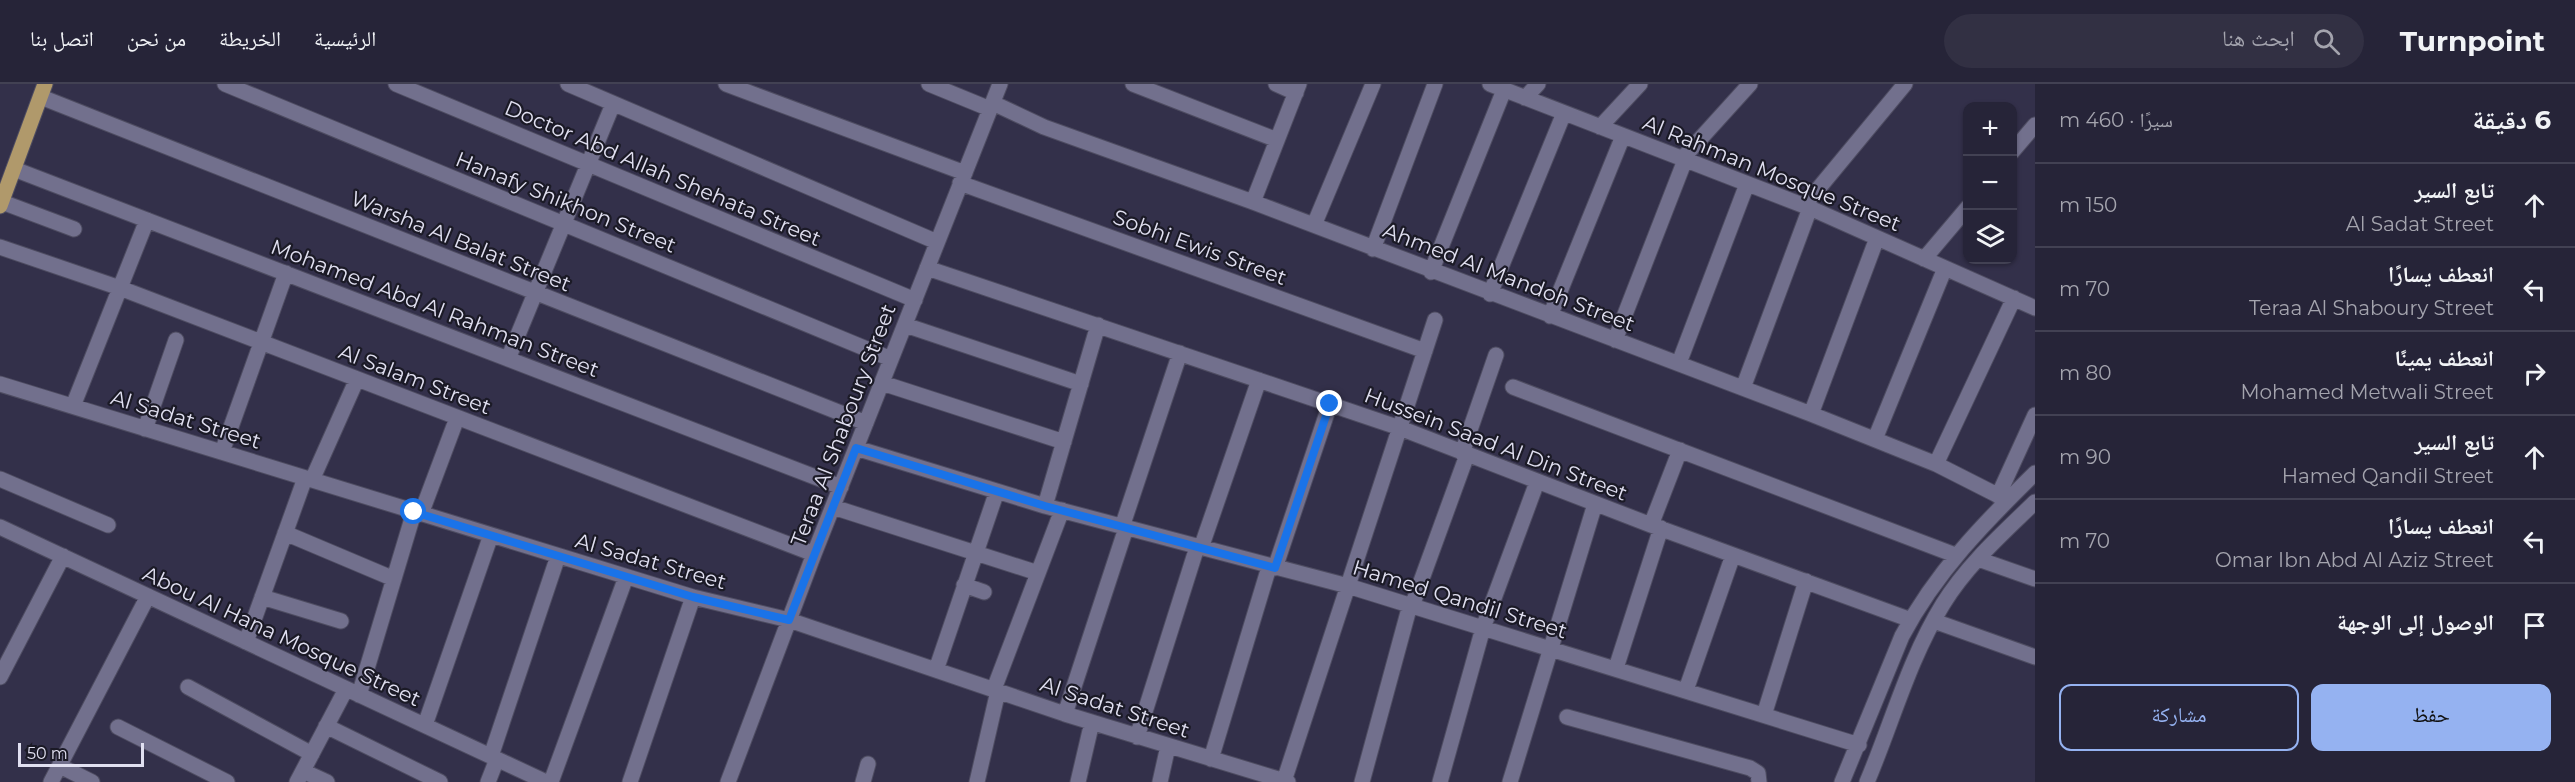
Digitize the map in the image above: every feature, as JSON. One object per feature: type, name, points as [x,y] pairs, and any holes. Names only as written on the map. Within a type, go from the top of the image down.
[{"type":"main road","points":[[1,204],[43,91]]},
{"type":"street","name":"Hanafy Shikhon Street","points":[[225,84],[891,358]]},
{"type":"street","name":"Doctor Abd Allah Shehata Street","points":[[396,84],[915,300]]},
{"type":"street","points":[[567,84],[937,242]]},
{"type":"street","name":"Sobhi Ewis Street","points":[[726,84],[963,178],[1425,351]]},
{"type":"street","name":"Ahmed Al Mandoh Street","points":[[929,84],[1253,202],[1431,272],[1679,363],[1936,464],[2003,498]]},
{"type":"street","name":"Teraa Al Shaboury Street","points":[[728,782],[814,554],[1000,84]]},
{"type":"street","points":[[1133,84],[1277,140]]},
{"type":"street","points":[[1253,202],[1298,88],[1276,84]]},
{"type":"street","points":[[1314,225],[1373,84]]},
{"type":"street","points":[[1372,249],[1435,84]]},
{"type":"street","points":[[1525,98],[1538,84]]},
{"type":"street","points":[[1600,127],[1640,84]]},
{"type":"street","points":[[1615,340],[1683,160],[1750,84]]},
{"type":"street","points":[[1743,388],[1807,207],[1905,84]]},
{"type":"street","points":[[1431,272],[1497,87]]},
{"type":"street","name":"Al Rahman Mosque Street","points":[[1497,87],[1807,207],[2035,308]]},
{"type":"street","name":"Warsha Al Balat Street","points":[[43,91],[536,293],[866,423]]},
{"type":"street","points":[[508,359],[613,104]]},
{"type":"street","points":[[1490,294],[1564,113]]},
{"type":"street","points":[[2017,147],[2035,124]]},
{"type":"street","points":[[1550,316],[1623,136]]},
{"type":"street","name":"Mohamed Abd Al Rahman Street","points":[[14,169],[841,487]]},
{"type":"street","points":[[1679,363],[1747,184]]},
{"type":"street","points":[[1,204],[74,229]]},
{"type":"street","points":[[1924,259],[1965,210]]},
{"type":"street","points":[[73,406],[147,220]]},
{"type":"street","points":[[1811,414],[1877,238]]},
{"type":"street","name":"Al Salam Street","points":[[0,247],[120,288],[814,554]]},
{"type":"street","name":"Hussein Saad Al Din Street","points":[[927,268],[1400,428],[1656,527],[1911,620]]},
{"type":"street","points":[[1875,440],[1945,268]]},
{"type":"street","points":[[222,452],[286,273]]},
{"type":"street","points":[[1936,464],[2014,298]]},
{"type":"street","points":[[1286,781],[1435,320]]},
{"type":"street","points":[[905,325],[1081,384]]},
{"type":"street","points":[[1045,506],[1098,325]]},
{"type":"street","points":[[145,429],[176,340]]},
{"type":"street","points":[[1065,714],[1180,353]]},
{"type":"street","points":[[1362,782],[1411,606],[1465,454],[1496,355]]},
{"type":"street","points":[[246,642],[285,533],[308,479],[357,379]]},
{"type":"street","points":[[1137,736],[1199,548],[1259,380]]},
{"type":"street","points":[[882,383],[1064,442]]},
{"type":"street","name":"Al Sadat Street","points":[[0,384],[626,577],[693,597],[789,620],[1065,714],[1286,781]]},
{"type":"street","points":[[1513,387],[1956,555]]},
{"type":"street","points":[[1210,759],[1272,567],[1330,404]]},
{"type":"street","points":[[2003,498],[2035,415]]},
{"type":"street","points":[[327,782],[300,776],[326,726],[353,692],[417,513],[458,418]]},
{"type":"street","name":"Hamed Qandil Street","points":[[856,448],[1045,506],[1348,586],[1859,745]]},
{"type":"street","points":[[1616,668],[1680,450]]},
{"type":"street","points":[[1842,782],[1911,620],[1956,555],[2003,498],[2035,473]]},
{"type":"street","points":[[0,479],[108,525]]},
{"type":"street","points":[[1440,782],[1483,628],[1537,482]]},
{"type":"street","points":[[936,670],[997,491]]},
{"type":"street","points":[[1867,782],[1918,651],[1934,621],[1959,581],[2035,502]]},
{"type":"street","points":[[1510,782],[1595,504]]},
{"type":"street","points":[[833,507],[1038,573]]},
{"type":"street","points":[[977,782],[996,690],[1062,510]]},
{"type":"street","name":"Abou Al Hana Mosque Street","points":[[2,532],[63,556],[546,782]]},
{"type":"street","points":[[285,533],[394,579]]},
{"type":"street","points":[[425,725],[491,536]]},
{"type":"street","points":[[1686,690],[1734,555]]},
{"type":"street","points":[[0,677],[63,556]]},
{"type":"street","points":[[488,782],[558,556]]},
{"type":"street","points":[[1978,559],[2035,579]]},
{"type":"street","points":[[551,782],[626,577]]},
{"type":"street","points":[[1764,715],[1806,581]]},
{"type":"street","points":[[964,585],[984,592]]},
{"type":"street","points":[[51,782],[148,596]]},
{"type":"street","points":[[262,597],[341,621]]},
{"type":"street","points":[[630,782],[693,597]]},
{"type":"street","points":[[1934,621],[2035,657]]},
{"type":"street","points":[[188,687],[312,754]]},
{"type":"street","points":[[1567,717],[1750,768],[1758,773],[1759,782]]},
{"type":"street","points":[[1078,782],[1092,722]]},
{"type":"street","points":[[326,726],[440,782]]},
{"type":"street","points":[[118,727],[228,782]]},
{"type":"street","points":[[1160,782],[1168,746]]},
{"type":"street","points":[[863,782],[868,764]]},
{"type":"street","points":[[60,766],[92,782]]},
{"type":"route","points":[[414,512],[693,597],[789,620],[856,448],[1045,506],[1275,568],[1330,404]]}]
